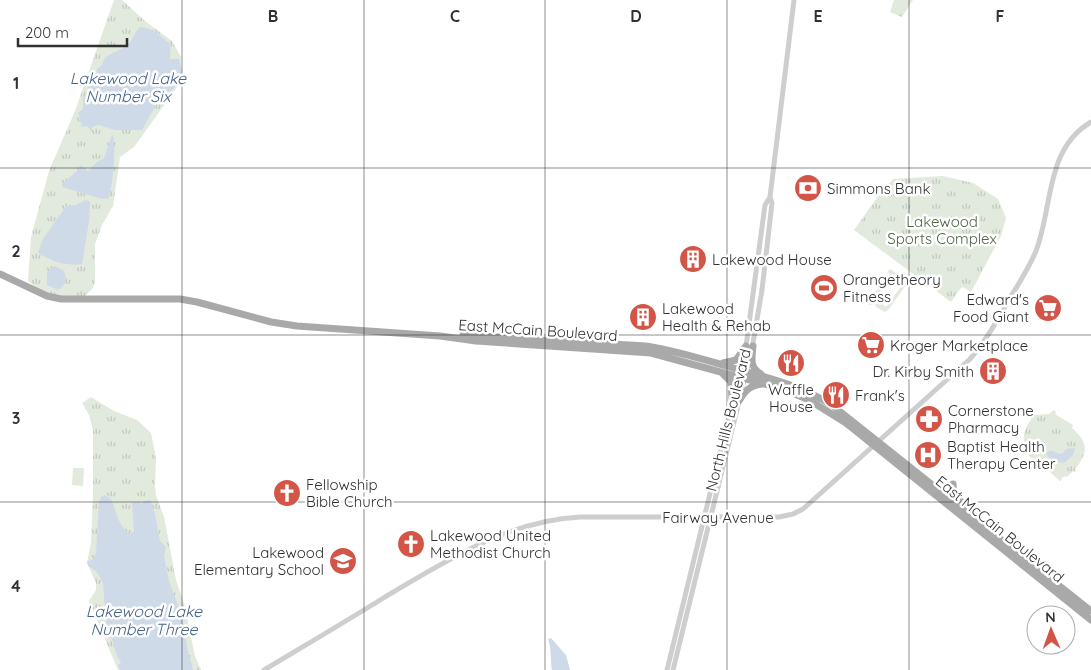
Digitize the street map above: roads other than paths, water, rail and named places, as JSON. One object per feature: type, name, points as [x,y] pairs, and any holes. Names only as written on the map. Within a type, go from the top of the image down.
[{"type":"main road","name":"East McCain Boulevard","points":[[0,274],[48,296],[61,299],[180,299],[217,306],[285,325],[440,336],[476,341],[636,351],[768,381],[810,401],[876,443],[976,519],[1091,611]]},
{"type":"main road","name":"East McCain Boulevard","points":[[440,336],[475,335],[630,344],[665,349],[721,364],[742,374]]},
{"type":"main road","points":[[721,364],[736,360],[750,346]]},
{"type":"main road","points":[[750,346],[753,367],[768,381]]},
{"type":"main road","points":[[718,371],[728,377],[736,399],[751,387],[768,381]]},
{"type":"main road","name":"East McCain Boulevard","points":[[876,443],[1091,620]]},
{"type":"main road","points":[[953,484],[954,494],[976,519]]},
{"type":"street","name":"North Hills Boulevard","points":[[667,670],[750,346],[762,290],[772,203],[770,197],[775,145],[794,0]]},
{"type":"street","name":"Fairway Avenue","points":[[264,670],[428,572],[472,549],[514,530],[534,524],[569,518],[779,517],[793,514],[808,504],[970,359],[984,342],[1035,254],[1044,228],[1055,171],[1062,152],[1076,133],[1091,122]]},
{"type":"street","name":"North Hills Boulevard","points":[[673,670],[707,517]]},
{"type":"water","name":"Lakewood Lake Number Six","points":[[140,27],[156,32],[168,43],[170,59],[179,59],[182,76],[180,81],[156,105],[142,130],[115,130],[99,125],[92,127],[92,132],[87,126],[82,127],[78,113],[83,109],[83,98],[88,93],[88,87],[93,80],[92,77],[96,75],[97,69],[102,65],[105,58],[128,44]]},
{"type":"water","points":[[112,135],[114,158],[109,198],[102,199],[62,187],[62,184],[80,166],[88,171],[104,158]]},
{"type":"water","points":[[86,200],[90,202],[89,221],[82,264],[59,263],[38,253],[43,239],[66,206],[76,205]]},
{"type":"water","points":[[54,266],[63,270],[66,279],[63,286],[58,290],[47,285],[47,272]]},
{"type":"water","points":[[1075,448],[1073,455],[1064,463],[1052,461],[1046,454],[1049,451],[1054,451],[1062,454],[1066,449]]},
{"type":"water","name":"Lakewood Lake Number Three","points":[[105,495],[111,499],[122,526],[129,533],[134,530],[132,503],[139,502],[142,504],[144,501],[150,500],[155,514],[160,541],[166,547],[164,556],[169,581],[181,613],[193,670],[120,670],[118,665],[121,663],[112,639],[107,632],[103,583],[97,572],[88,566],[87,561],[92,560],[96,554],[99,502],[101,497]]},
{"type":"water","points":[[551,638],[566,655],[570,670],[552,670],[548,639]]},
{"type":"place","name":"Simmons Bank","points":[[808,188]]},
{"type":"place","name":"Lakewood House","points":[[693,259]]},
{"type":"place","name":"Orangetheory Fitness","points":[[824,288]]},
{"type":"place","name":"Edward's Food Giant","points":[[1048,308]]},
{"type":"place","name":"Lakewood Health & Rehab","points":[[643,317]]},
{"type":"place","name":"Kroger Marketplace","points":[[871,345]]},
{"type":"place","name":"Waffle House","points":[[791,363]]},
{"type":"place","name":"Dr. Kirby Smith","points":[[993,371]]},
{"type":"place","name":"Frank's","points":[[836,395]]},
{"type":"place","name":"Cornerstone Pharmacy","points":[[929,419]]},
{"type":"place","name":"Baptist Health Therapy Center","points":[[928,455]]},
{"type":"place","name":"Fellowship Bible Church","points":[[287,493]]},
{"type":"place","name":"Lakewood United Methodist Church","points":[[411,544]]},
{"type":"place","name":"Lakewood Elementary School","points":[[343,561]]},
{"type":"park label","name":"Lakewood Sports Complex","points":[[942,230]]}]
